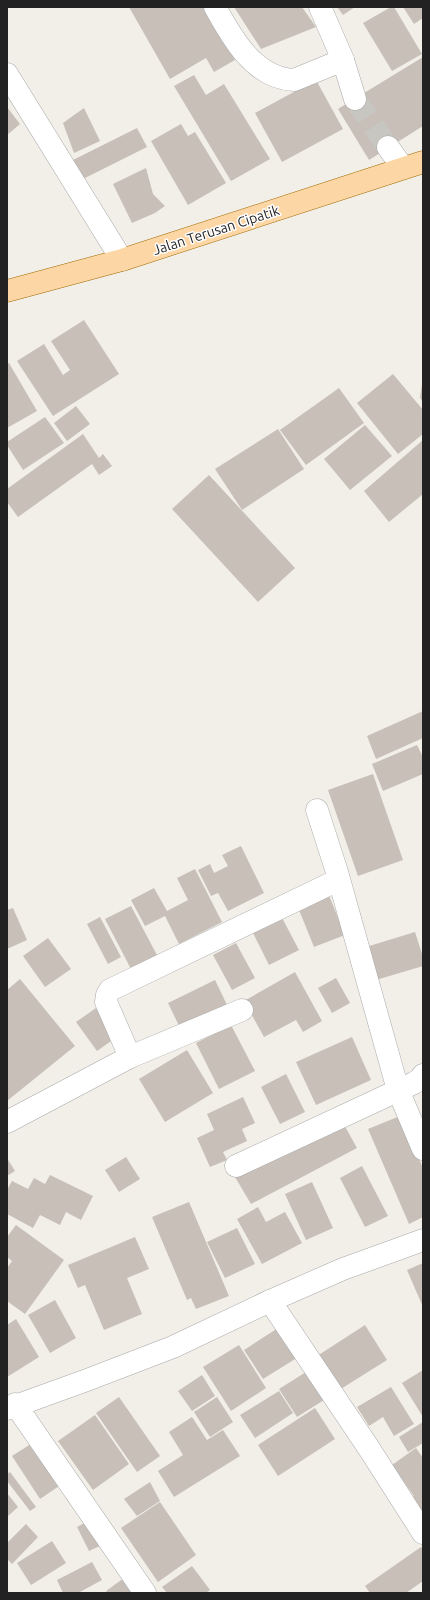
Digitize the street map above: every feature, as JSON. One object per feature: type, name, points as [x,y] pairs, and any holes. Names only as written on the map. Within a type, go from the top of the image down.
[{"type":"main road","name":"Jalan Terusan Cipatik","points":[[7,291],[122,260],[413,165]]},
{"type":"street","points":[[215,7],[234,41],[258,66],[274,76],[287,80],[294,80],[343,60]]},
{"type":"street","points":[[320,7],[343,60],[355,99]]},
{"type":"street","points":[[7,74],[122,260]]},
{"type":"street","points":[[388,147],[413,165]]},
{"type":"street","points":[[317,810],[398,1090],[423,1149]]},
{"type":"street","points":[[130,1056],[106,1002],[107,995],[110,990],[338,880]]},
{"type":"street","points":[[7,1122],[130,1056],[242,1010]]},
{"type":"street","points":[[236,1166],[414,1083],[423,1075]]},
{"type":"street","points":[[145,1593],[11,1406],[88,1380],[173,1347],[270,1301],[343,1269],[423,1240]]},
{"type":"street","points":[[270,1301],[370,1450],[423,1533]]},
{"type":"building","points":[[129,7],[205,7],[235,60],[214,72],[206,58],[170,79]]},
{"type":"building","points":[[234,7],[302,7],[316,27],[261,49]]},
{"type":"building","points":[[337,7],[355,7],[343,15]]},
{"type":"building","points":[[391,7],[394,7],[422,54],[392,71],[363,23]]},
{"type":"building","points":[[403,7],[423,7],[423,18],[414,24]]},
{"type":"building","points":[[423,57],[423,126],[369,160],[338,109]]},
{"type":"building","points":[[194,75],[206,95],[224,84],[270,159],[231,181],[174,86]]},
{"type":"building","points":[[316,80],[343,129],[282,162],[255,113]]},
{"type":"building","points":[[7,107],[20,124],[7,135]]},
{"type":"building","points":[[84,108],[100,141],[74,153],[63,123]]},
{"type":"building","points":[[181,124],[188,136],[195,132],[226,183],[188,205],[151,141]]},
{"type":"building","points":[[137,128],[147,147],[81,180],[71,161]]},
{"type":"building","points":[[146,168],[153,194],[165,206],[155,213],[132,223],[113,184]]},
{"type":"building","points":[[84,320],[119,374],[53,416],[17,361],[44,344],[63,375],[70,370],[51,341]]},
{"type":"building","points":[[9,363],[37,411],[7,428],[7,364]]},
{"type":"building","points":[[393,374],[423,410],[423,434],[398,454],[357,403]]},
{"type":"building","points":[[423,384],[423,402],[420,398]]},
{"type":"building","points":[[339,388],[364,423],[306,465],[280,430]]},
{"type":"building","points":[[76,406],[90,424],[67,441],[54,423]]},
{"type":"building","points":[[45,417],[64,443],[23,470],[7,445],[7,442]]},
{"type":"building","points":[[365,425],[392,456],[350,490],[324,459]]},
{"type":"building","points":[[278,429],[304,469],[242,510],[215,469]]},
{"type":"building","points":[[83,434],[99,458],[103,454],[112,466],[99,475],[92,464],[18,517],[7,502],[7,489]]},
{"type":"building","points":[[423,440],[423,494],[389,522],[364,491]]},
{"type":"building","points":[[209,475],[295,568],[258,602],[172,509]]},
{"type":"building","points":[[423,711],[423,738],[376,759],[367,736]]},
{"type":"building","points":[[417,745],[423,757],[423,774],[383,791],[372,764]]},
{"type":"building","points":[[373,774],[403,860],[358,876],[328,790]]},
{"type":"building","points":[[241,846],[264,893],[228,911],[218,893],[211,896],[198,870],[210,864],[214,873],[228,866],[222,855]]},
{"type":"building","points":[[195,869],[222,922],[179,944],[165,916],[145,926],[131,900],[154,888],[167,911],[188,900],[177,878]]},
{"type":"building","points":[[328,893],[345,935],[314,947],[297,905]]},
{"type":"building","points":[[131,906],[158,957],[132,971],[105,919]]},
{"type":"building","points":[[13,908],[27,940],[7,949],[7,910]]},
{"type":"building","points":[[280,914],[299,950],[269,965],[251,929]]},
{"type":"building","points":[[100,917],[121,957],[108,964],[87,924]]},
{"type":"building","points":[[415,932],[423,957],[423,966],[376,980],[366,947]]},
{"type":"building","points":[[48,938],[71,969],[45,987],[23,956]]},
{"type":"building","points":[[236,943],[255,978],[232,990],[213,955]]},
{"type":"building","points":[[295,972],[322,1021],[303,1032],[296,1020],[264,1037],[244,1001]]},
{"type":"building","points":[[336,978],[350,1003],[332,1013],[318,988]]},
{"type":"building","points":[[20,979],[75,1046],[7,1101],[7,990]]},
{"type":"building","points":[[215,980],[228,1007],[181,1030],[168,1003]]},
{"type":"building","points":[[96,1008],[117,1037],[97,1051],[76,1022]]},
{"type":"building","points":[[231,1025],[255,1071],[219,1089],[196,1043]]},
{"type":"building","points":[[352,1037],[371,1080],[316,1105],[296,1062]]},
{"type":"building","points":[[187,1050],[213,1093],[165,1122],[139,1079]]},
{"type":"building","points":[[286,1074],[305,1112],[280,1124],[261,1087]]},
{"type":"building","points":[[243,1097],[255,1123],[242,1129],[247,1141],[223,1152],[227,1160],[210,1167],[197,1138],[214,1130],[207,1114]]},
{"type":"building","points":[[400,1116],[423,1168],[423,1217],[409,1224],[368,1129]]},
{"type":"building","points":[[342,1121],[357,1148],[251,1204],[235,1177]]},
{"type":"building","points":[[126,1157],[140,1179],[119,1192],[105,1170]]},
{"type":"building","points":[[7,1158],[15,1171],[7,1176]]},
{"type":"building","points":[[362,1166],[388,1216],[365,1227],[340,1178]]},
{"type":"building","points":[[50,1175],[93,1196],[81,1220],[66,1212],[60,1225],[40,1215],[33,1228],[7,1214],[7,1190],[12,1181],[28,1189],[34,1178],[45,1184]]},
{"type":"building","points":[[312,1182],[333,1228],[306,1240],[285,1194]]},
{"type":"building","points":[[189,1202],[229,1296],[196,1309],[191,1298],[187,1300],[152,1217]]},
{"type":"building","points":[[258,1207],[266,1222],[285,1212],[302,1243],[262,1264],[237,1219]]},
{"type":"building","points":[[16,1225],[64,1260],[25,1314],[7,1301],[7,1268],[12,1261],[7,1257],[7,1237]]},
{"type":"building","points":[[237,1228],[255,1264],[225,1278],[207,1242]]},
{"type":"building","points":[[135,1237],[149,1269],[127,1278],[142,1314],[104,1330],[85,1285],[78,1288],[68,1265]]},
{"type":"building","points":[[423,1263],[423,1307],[407,1270]]},
{"type":"building","points":[[55,1300],[76,1338],[50,1353],[28,1315]]},
{"type":"building","points":[[16,1319],[39,1357],[7,1377],[7,1325]]},
{"type":"building","points":[[365,1325],[387,1360],[336,1392],[314,1358]]},
{"type":"building","points":[[281,1326],[300,1356],[263,1379],[244,1350]]},
{"type":"building","points":[[239,1345],[266,1388],[231,1411],[203,1367]]},
{"type":"building","points":[[423,1370],[423,1417],[402,1383]]},
{"type":"building","points":[[306,1372],[324,1400],[297,1417],[279,1389]]},
{"type":"building","points":[[202,1375],[215,1396],[192,1411],[178,1391]]},
{"type":"building","points":[[391,1387],[414,1424],[394,1436],[383,1417],[369,1426],[357,1407]]},
{"type":"building","points":[[279,1391],[293,1413],[255,1438],[240,1415]]},
{"type":"building","points":[[119,1397],[160,1456],[137,1472],[96,1413]]},
{"type":"building","points":[[217,1397],[233,1422],[210,1437],[194,1412]]},
{"type":"building","points":[[315,1408],[335,1439],[278,1476],[258,1445]]},
{"type":"building","points":[[95,1415],[129,1464],[93,1490],[58,1441]]},
{"type":"building","points":[[192,1417],[207,1440],[223,1430],[240,1456],[174,1497],[158,1471],[183,1455],[169,1432]]},
{"type":"building","points":[[423,1422],[423,1443],[408,1452],[399,1437]]},
{"type":"building","points":[[37,1440],[65,1482],[40,1499],[12,1456]]},
{"type":"building","points":[[416,1448],[423,1458],[423,1522],[405,1503],[414,1496],[392,1465]]},
{"type":"building","points":[[10,1472],[36,1507],[30,1511],[7,1481],[7,1474]]},
{"type":"building","points":[[150,1482],[160,1501],[137,1516],[124,1499]]},
{"type":"building","points":[[7,1493],[18,1507],[8,1516],[7,1515]]},
{"type":"building","points":[[160,1502],[196,1555],[158,1582],[121,1528]]},
{"type":"building","points":[[90,1520],[102,1545],[89,1551],[77,1527]]},
{"type":"building","points":[[26,1524],[38,1537],[12,1564],[7,1559],[7,1543]]},
{"type":"building","points":[[52,1541],[66,1563],[31,1585],[17,1563]]},
{"type":"building","points":[[421,1547],[423,1550],[423,1581],[406,1593],[370,1593],[365,1586]]},
{"type":"building","points":[[92,1562],[102,1580],[78,1593],[63,1593],[57,1580]]},
{"type":"building","points":[[192,1566],[210,1590],[206,1593],[167,1593],[162,1587]]},
{"type":"building","points":[[124,1578],[133,1591],[130,1593],[108,1593],[106,1591]]},
{"type":"tunnel","points":[[355,99],[388,147]]}]
